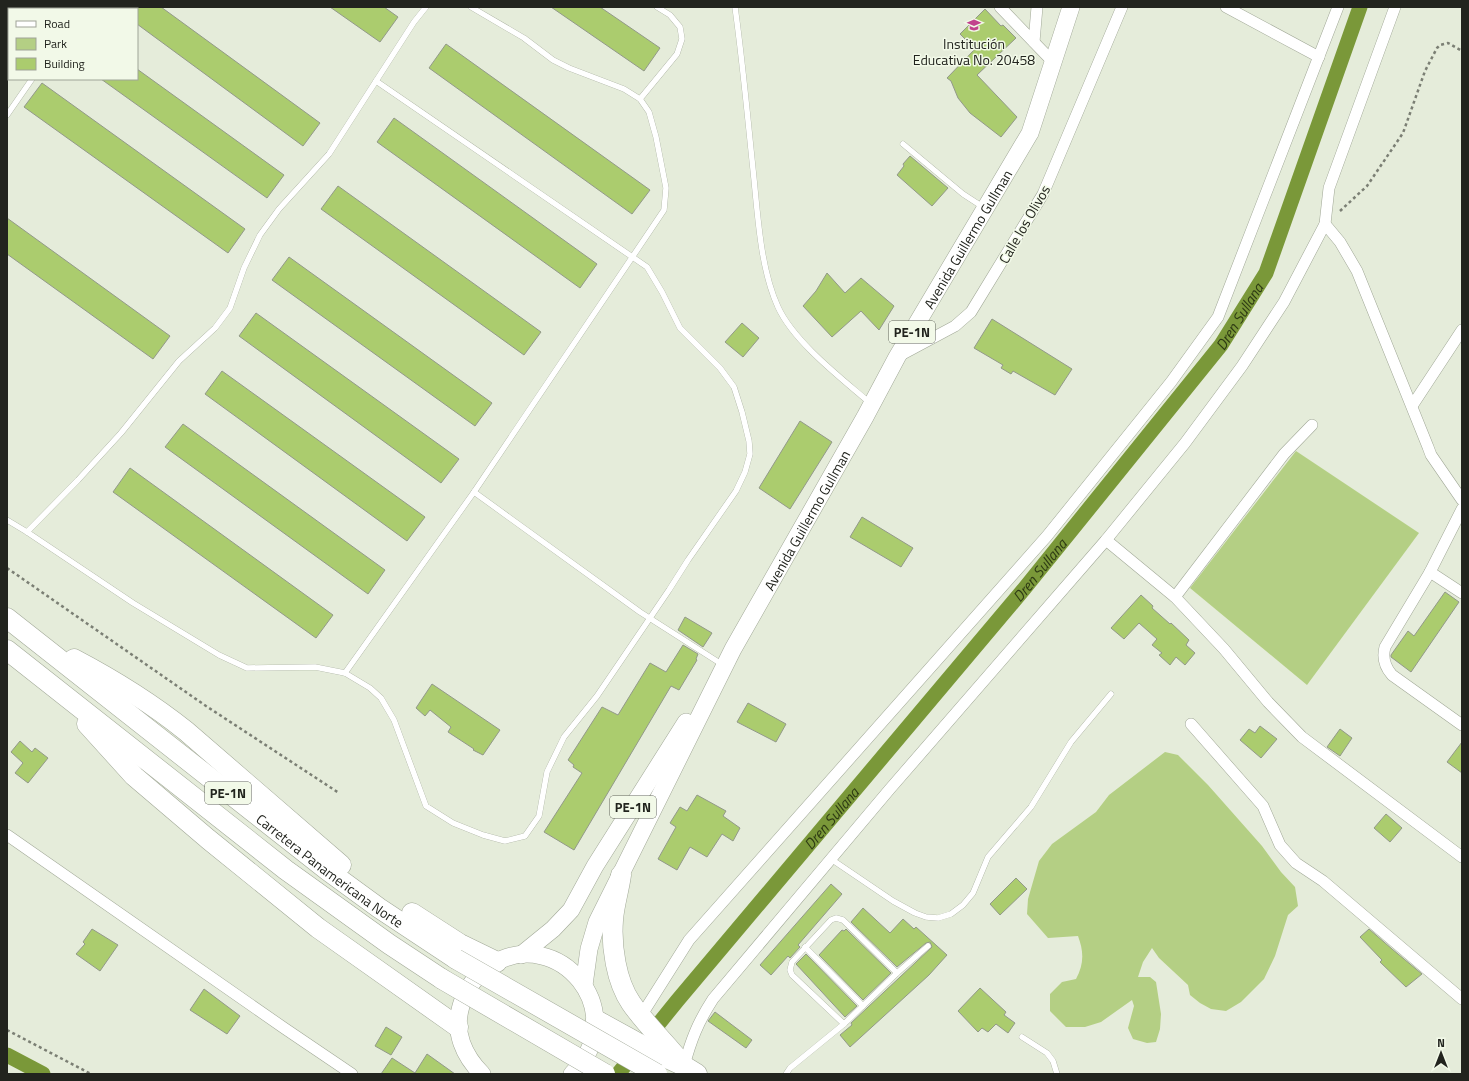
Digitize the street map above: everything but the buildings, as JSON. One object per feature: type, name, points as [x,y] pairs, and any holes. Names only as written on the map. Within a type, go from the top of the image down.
[{"type":"highway","name":"Carretera Panamericana Norte","points":[[7,618],[321,865],[379,908],[456,959],[657,1074]]},
{"type":"highway","points":[[39,643],[95,670],[163,712],[339,864],[388,898],[460,944],[496,962]]},
{"type":"highway","name":"Carretera Panamericana Norte","points":[[7,650],[286,870],[356,922],[442,979],[605,1074]]},
{"type":"highway","points":[[48,682],[134,776],[180,815],[318,928],[458,1027]]},
{"type":"highway","points":[[621,875],[613,920],[614,954],[619,977],[630,1001],[651,1032],[691,1070]]},
{"type":"highway","points":[[596,1020],[627,1037],[651,1032]]},
{"type":"main road","name":"Avenida Guillermo Gullman","points":[[521,955],[553,930],[571,910],[595,866],[733,648],[865,417],[897,357],[1030,133],[1071,7]]},
{"type":"main road","name":"Avenida Guillermo Gullman","points":[[584,985],[589,949],[597,922],[733,648]]},
{"type":"main road","name":"PE-1N","points":[[482,1074],[473,1065],[466,1054],[461,1041],[458,1027],[459,1011],[464,996],[472,982],[483,971],[496,962],[508,957],[521,955],[539,956],[557,962],[572,972],[584,985],[594,1008],[596,1020],[595,1032],[590,1050],[580,1066],[572,1074]]},
{"type":"street","points":[[1000,7],[1053,62]]},
{"type":"street","points":[[1034,42],[1037,7]]},
{"type":"street","name":"Calle los Olivos","points":[[897,357],[955,326],[971,312],[1043,194],[1122,7]]},
{"type":"street","points":[[1226,7],[1319,57]]},
{"type":"street","points":[[651,1032],[689,940],[1047,536],[1171,382],[1218,317],[1338,7]]},
{"type":"street","points":[[691,1070],[690,1042],[700,1019],[713,1000],[889,790],[1106,540],[1185,443],[1242,366],[1284,302],[1325,224],[1330,188],[1395,7]]},
{"type":"street","points":[[1325,224],[1340,242],[1358,271],[1431,455],[1462,500]]},
{"type":"street","points":[[1412,406],[1462,330]]},
{"type":"street","points":[[1175,597],[1284,454],[1312,425]]},
{"type":"street","points":[[1462,509],[1430,572],[1385,647],[1383,657],[1384,662],[1392,675],[1462,726]]},
{"type":"street","points":[[1106,540],[1175,597],[1224,649],[1268,702],[1302,737],[1462,857]]},
{"type":"street","points":[[1430,572],[1462,593]]},
{"type":"street","points":[[1191,724],[1263,806],[1280,845],[1296,863],[1324,881],[1462,999]]},
{"type":"street","points":[[7,835],[352,1074]]},
{"type":"lane","points":[[27,532],[121,433],[179,361],[215,328],[230,308],[244,268],[260,235],[279,209],[329,154],[414,22],[426,7]]},
{"type":"lane","points":[[345,673],[474,492],[664,210],[666,201],[666,188],[656,137],[649,112],[640,99],[624,89],[569,68],[553,60],[524,38],[471,7]]},
{"type":"lane","points":[[640,99],[677,54],[682,39],[680,27],[670,15],[657,7]]},
{"type":"lane","points":[[735,7],[757,204],[766,269],[778,308],[796,335],[829,368],[871,404]]},
{"type":"lane","points":[[7,115],[31,80]]},
{"type":"lane","points":[[7,520],[133,603],[219,656],[247,668],[315,667],[345,673],[370,688],[381,698],[394,720],[426,806],[453,823],[483,835],[505,841],[525,836],[539,816],[547,772],[564,737],[597,696],[736,491],[745,472],[750,454],[749,441],[734,387],[720,368],[680,328],[662,292],[647,267],[376,81]]},
{"type":"lane","points":[[903,144],[963,194],[985,209]]},
{"type":"lane","points":[[474,492],[650,618],[723,665]]},
{"type":"lane","points":[[831,859],[915,914],[938,918],[951,914],[963,905],[973,893],[988,857],[1031,807],[1071,742],[1111,694]]},
{"type":"lane","points":[[844,1024],[792,975],[790,970],[792,962],[831,920],[836,918],[843,920],[897,973]]},
{"type":"lane","points":[[786,1074],[790,1068],[844,1024],[897,973],[928,946]]},
{"type":"lane","points":[[805,947],[863,1006]]},
{"type":"lane","points":[[1022,1037],[1047,1054],[1053,1061],[1057,1074]]},
{"type":"path","points":[[1325,224],[1367,186],[1403,133],[1425,71],[1436,48],[1440,45],[1448,43],[1462,51]]},
{"type":"path","points":[[7,568],[206,706],[339,793]]},
{"type":"path","points":[[7,1030],[91,1074]]},
{"type":"green space","points":[[1296,451],[1419,533],[1307,685],[1190,588]]},
{"type":"green space","points":[[1165,752],[1178,755],[1208,785],[1262,846],[1281,872],[1295,887],[1298,906],[1288,915],[1275,956],[1264,979],[1241,1002],[1226,1011],[1211,1009],[1190,995],[1188,985],[1159,958],[1152,948],[1143,962],[1138,977],[1150,977],[1156,982],[1161,1014],[1160,1029],[1156,1042],[1147,1043],[1133,1039],[1128,1028],[1134,1006],[1132,1000],[1101,1022],[1085,1027],[1066,1027],[1050,1011],[1050,994],[1062,982],[1076,979],[1081,968],[1082,953],[1078,936],[1048,938],[1027,914],[1028,899],[1039,861],[1052,844],[1096,812],[1109,795]]},
{"type":"waterway","name":"Dren Sullana","points":[[618,1074],[677,1001],[1024,589],[1221,345],[1266,273],[1360,7]]},
{"type":"waterway","name":"Dren Sullana","points":[[7,1055],[43,1074]]},
{"type":"place","name":"Institución Educativa No. 20458","points":[[974,25]]}]
